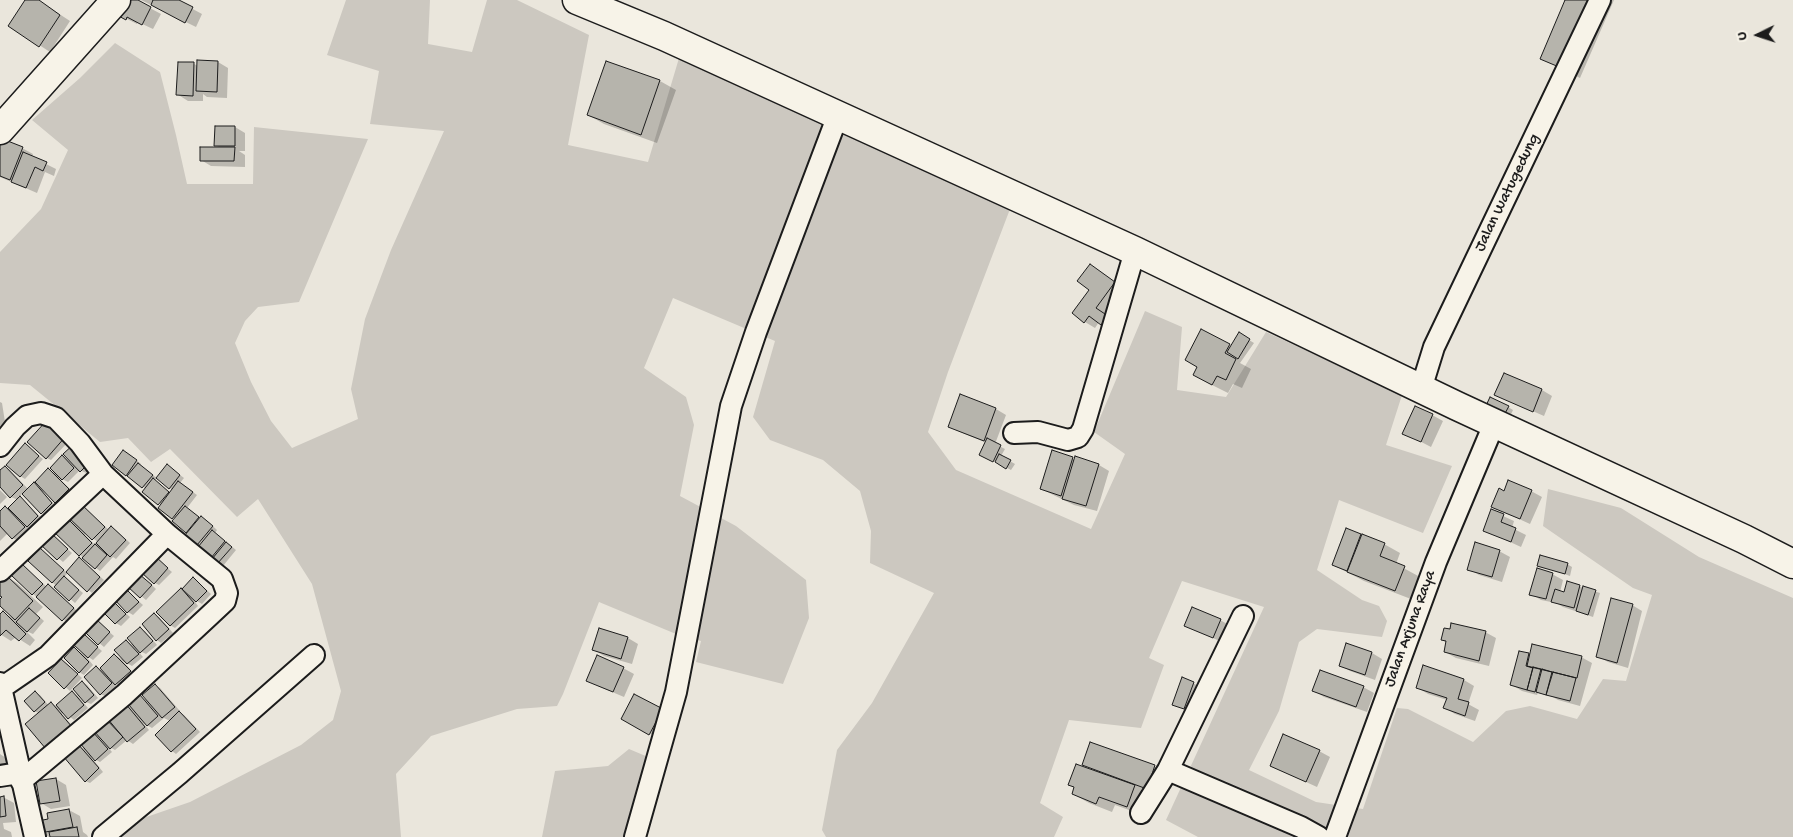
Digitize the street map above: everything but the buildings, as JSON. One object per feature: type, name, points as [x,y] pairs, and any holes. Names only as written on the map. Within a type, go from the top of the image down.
[{"type":"street","points":[[0,130],[116,0]]},
{"type":"street","points":[[577,0],[673,40],[1135,251],[1494,424],[1744,539],[1793,564]]},
{"type":"street","name":"Jalan Watugedung","points":[[1421,389],[1434,347],[1600,0]]},
{"type":"street","points":[[635,837],[676,692],[731,406],[756,332],[838,115]]},
{"type":"street","points":[[1014,433],[1038,432],[1068,440],[1078,437],[1083,428],[1135,251]]},
{"type":"street","points":[[0,446],[15,427],[27,416],[42,413],[56,418],[103,474],[167,534],[222,579],[226,589],[224,601],[124,695],[13,776]]},
{"type":"street","name":"Jalan Arjuna Raya","points":[[1335,837],[1436,562],[1494,424]]},
{"type":"street","points":[[0,571],[103,474]]},
{"type":"street","points":[[35,837],[13,776],[0,687],[48,656],[167,534]]},
{"type":"street","points":[[1141,813],[1168,770],[1243,616]]},
{"type":"street","points":[[104,837],[314,655]]},
{"type":"street","points":[[1168,770],[1301,827],[1319,837]]},
{"type":"shaded area","points":[[346,0],[430,0],[428,44],[472,52],[487,0],[517,0],[589,35],[568,145],[648,162],[685,38],[1018,188],[948,372],[928,432],[956,470],[1091,529],[1125,454],[1094,432],[1145,311],[1182,327],[1177,390],[1226,397],[1266,332],[1402,395],[1386,445],[1452,466],[1423,533],[1339,500],[1317,570],[1362,600],[1379,606],[1387,621],[1382,637],[1317,629],[1299,642],[1279,711],[1249,770],[1316,802],[1363,809],[1397,708],[1408,709],[1473,742],[1506,711],[1530,706],[1577,719],[1603,679],[1626,681],[1652,595],[1633,588],[1543,526],[1548,489],[1621,508],[1699,557],[1793,598],[1793,837],[1198,837],[1166,820],[1264,607],[1182,581],[1149,658],[1164,665],[1141,728],[1069,720],[1040,803],[1063,817],[1054,837],[826,837],[822,830],[837,750],[872,703],[934,593],[870,563],[871,531],[860,491],[823,460],[770,440],[753,417],[775,341],[673,298],[644,368],[686,397],[694,425],[680,496],[736,526],[806,580],[809,618],[783,684],[696,662],[701,641],[676,634],[599,602],[557,706],[517,709],[431,736],[396,774],[401,837],[97,837],[97,834],[190,802],[301,745],[333,720],[341,691],[312,584],[258,499],[237,517],[170,449],[151,462],[128,438],[100,442],[30,385],[0,383],[0,252],[41,209],[68,150],[32,120],[80,78],[115,43],[160,72],[187,184],[253,184],[254,127],[368,139],[299,302],[258,307],[245,321],[235,343],[251,382],[271,421],[292,448],[358,419],[351,389],[365,319],[391,250],[444,131],[370,124],[379,71],[327,55]]},
{"type":"shaded area","points":[[629,749],[648,757],[626,837],[542,837],[555,771],[608,766]]}]
